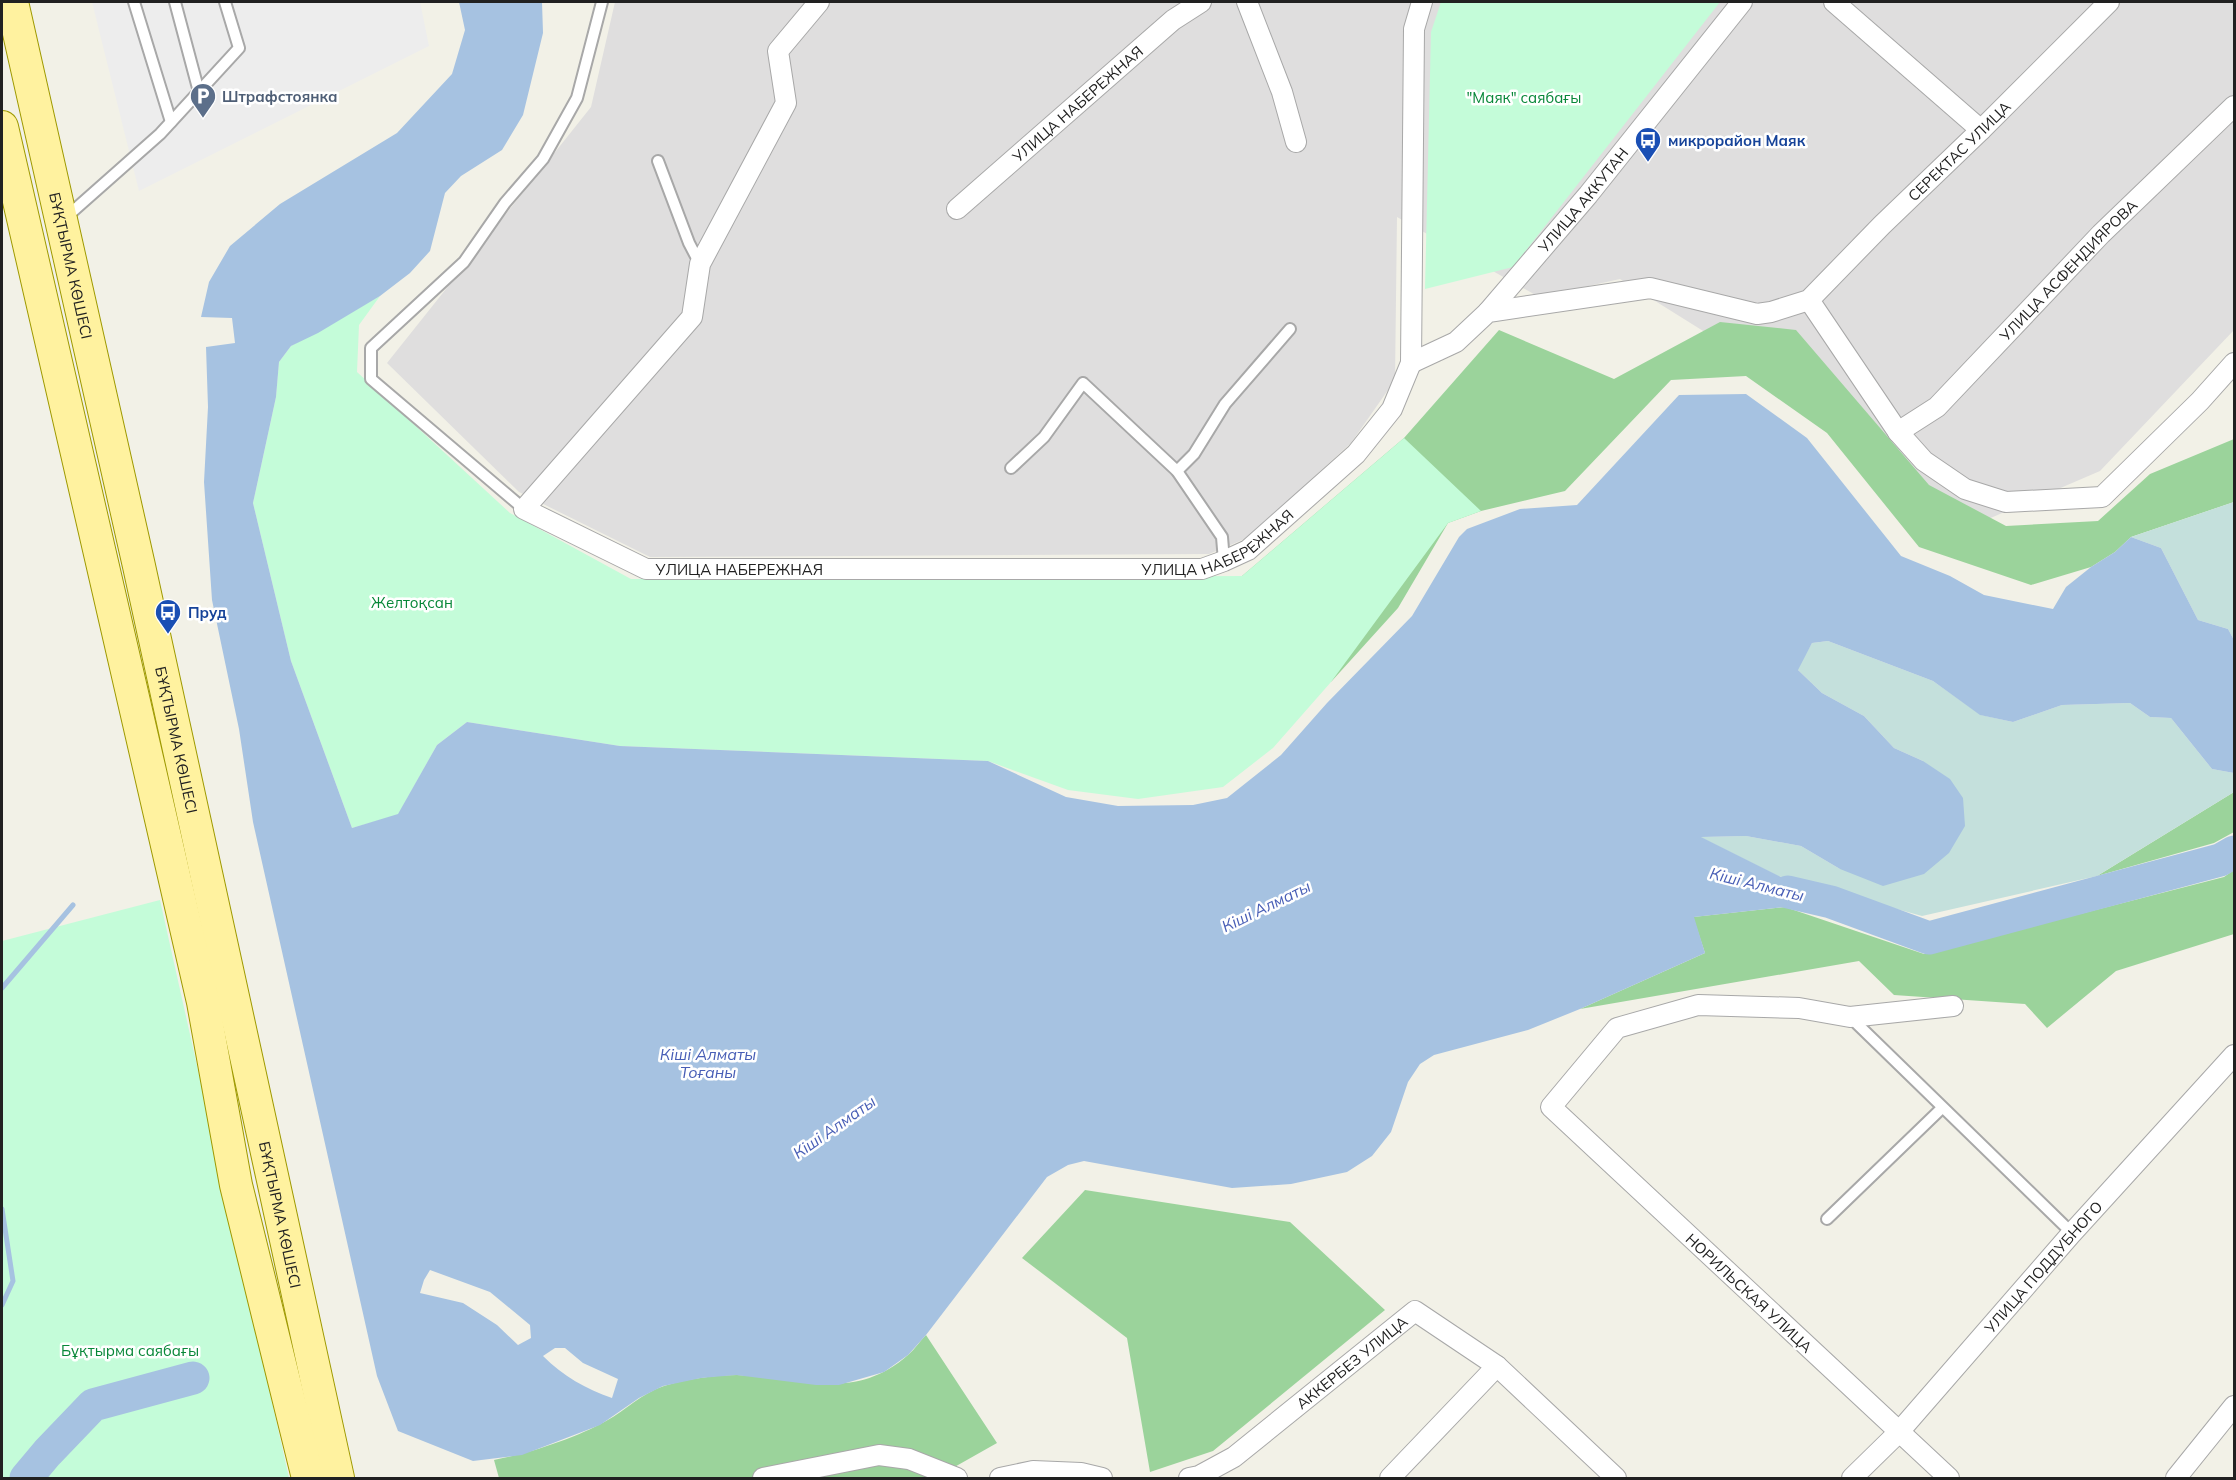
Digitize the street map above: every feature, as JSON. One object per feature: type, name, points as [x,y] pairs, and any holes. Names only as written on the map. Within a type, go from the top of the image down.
[{"type":"main road","name":"БҰҚТЫРМА КӨШЕСІ","points":[[12,2],[139,566],[338,1479]]},
{"type":"main road","points":[[2,127],[203,1002],[240,1203],[308,1479]]},
{"type":"street","points":[[524,508],[692,316],[700,264],[786,103],[778,51],[819,2]]},
{"type":"street","name":"УЛИЦА НАБЕРЕЖНАЯ","points":[[957,209],[1173,20],[1201,2]]},
{"type":"street","points":[[1247,2],[1282,92],[1296,142]]},
{"type":"street","points":[[1422,2],[1414,29],[1411,363],[1456,342],[1488,312],[1650,288],[1757,314],[1809,300],[1898,432],[1924,461],[1965,489],[2006,502],[2102,497],[2200,401],[2235,363]]},
{"type":"street","name":"УЛИЦА АККУТАН","points":[[1488,312],[1588,195],[1742,2]]},
{"type":"street","points":[[1833,2],[1981,130]]},
{"type":"street","name":"СЕРЕКТАС УЛИЦА","points":[[1809,300],[2109,2]]},
{"type":"street","name":"УЛИЦА АСФЕНДИЯРОВА","points":[[1898,432],[1937,407],[2101,234],[2235,106]]},
{"type":"street","name":"УЛИЦА НАБЕРЕЖНАЯ","points":[[524,508],[646,569],[1202,568],[1248,550],[1356,454],[1392,409],[1411,363]]},
{"type":"street","name":"НОРИЛЬСКАЯ УЛИЦА","points":[[1850,1017],[1799,1008],[1698,1005],[1617,1028],[1551,1107],[1948,1479]]},
{"type":"street","points":[[1850,1017],[1953,1006]]},
{"type":"street","name":"УЛИЦА ПОДДУБНОГО","points":[[1852,1479],[1898,1433],[2072,1233],[2235,1055]]},
{"type":"street","name":"АККЕРБЕЗ УЛИЦА","points":[[1189,1479],[1234,1457],[1415,1311],[1497,1366],[1616,1479]]},
{"type":"street","points":[[1390,1479],[1497,1366]]},
{"type":"street","points":[[2176,1479],[2235,1406]]},
{"type":"street","points":[[763,1479],[879,1455],[909,1459],[957,1479]]},
{"type":"street","points":[[1000,1479],[1033,1471],[1081,1473],[1102,1479]]},
{"type":"lane","points":[[134,2],[171,122]]},
{"type":"lane","points":[[175,2],[199,92]]},
{"type":"lane","points":[[61,221],[171,122],[239,48],[225,2]]},
{"type":"lane","points":[[524,508],[371,379],[371,348],[464,262],[505,203],[543,159],[577,99],[602,2]]},
{"type":"lane","points":[[658,161],[689,243],[700,264]]},
{"type":"lane","points":[[1177,471],[1194,454],[1225,404],[1290,329]]},
{"type":"lane","points":[[1011,468],[1044,437],[1083,383],[1177,471],[1222,537],[1224,561]]},
{"type":"lane","points":[[1850,1017],[2072,1233]]},
{"type":"lane","points":[[1827,1219],[1942,1108]]},
{"type":"shaded area","name":"Штрафстоянка","points":[[92,2],[420,2],[429,46],[139,191]]},
{"type":"shaded area","points":[[615,2],[2234,2],[2234,330],[2100,471],[1965,529],[1716,339],[1620,279],[1539,297],[1397,217],[1395,380],[1351,443],[1247,538],[1209,554],[650,557],[519,492],[387,363],[591,107]]},
{"type":"shaded area","points":[[2234,502],[2234,640],[2228,629],[2198,620],[2161,548],[2131,537]]},
{"type":"shaded area","points":[[1828,641],[1933,681],[1981,715],[2013,722],[2062,705],[2130,703],[2150,717],[2171,718],[2212,769],[2234,773],[2234,792],[2097,876],[1922,916],[1778,876],[1700,837],[1746,836],[1801,846],[1840,869],[1923,761],[1894,748],[1864,716],[1822,693],[1797,669],[1812,643]]},
{"type":"green space","name":"\"Маяк\" саябағы","points":[[1441,2],[1720,2],[1513,267],[1425,289],[1431,32]]},
{"type":"green space","name":"Желтоқсан","points":[[380,296],[359,325],[357,372],[510,513],[631,579],[1242,576],[1404,438],[1481,511],[1448,523],[1331,682],[1273,748],[1223,787],[1138,799],[1068,790],[988,761],[620,746],[467,722],[437,745],[398,815],[352,828],[291,661],[253,503],[276,397],[279,362],[291,346]]},
{"type":"green space","points":[[1720,322],[1796,330],[1929,485],[2006,526],[2098,521],[2150,474],[2234,439],[2234,502],[2131,537],[2115,552],[2091,567],[2031,585],[1919,547],[1827,433],[1746,376],[1671,380],[1565,491],[1481,511],[1448,523],[1398,608],[1331,682],[1361,603],[1242,576],[1404,438],[1499,330],[1614,379]]},
{"type":"green space","points":[[2234,792],[2234,832],[2214,843],[2097,876]]},
{"type":"green space","points":[[2234,870],[2234,934],[2116,971],[2047,1028],[2025,1004],[1894,995],[1859,961],[1580,1009],[1705,953],[1693,917],[1785,907],[1924,954],[2224,877]]},
{"type":"green space","name":"Бұқтырма саябағы","points":[[160,900],[289,1478],[2,1478],[2,941]]},
{"type":"green space","points":[[1085,1190],[1290,1222],[1385,1310],[1213,1451],[1150,1472],[1127,1338],[1022,1258]]},
{"type":"green space","points":[[926,1335],[997,1443],[935,1478],[499,1478],[494,1460],[536,1450],[580,1433],[606,1421],[648,1393],[664,1386],[700,1378],[737,1375],[825,1384],[867,1379],[888,1370],[908,1355]]},
{"type":"water","name":"Кіші Алматы Тоғаны","points":[[459,2],[542,2],[543,33],[523,115],[502,150],[461,176],[445,193],[430,251],[410,273],[380,296],[318,333],[291,346],[279,362],[276,397],[253,503],[291,661],[352,828],[398,814],[437,745],[467,722],[620,746],[988,761],[1066,797],[1118,806],[1193,805],[1227,798],[1281,755],[1327,703],[1412,616],[1459,537],[1467,529],[1520,509],[1577,505],[1679,395],[1746,394],[1807,438],[1901,556],[1950,576],[1984,595],[2053,609],[2066,587],[2115,552],[2131,537],[2161,548],[2198,620],[2228,629],[2234,640],[2234,773],[2212,769],[2171,718],[2150,717],[2130,703],[2062,705],[2013,722],[1980,715],[1933,681],[1828,641],[1812,643],[1798,670],[1822,693],[1864,716],[1894,748],[1923,761],[1950,779],[1963,798],[1965,826],[1949,853],[1924,874],[1883,886],[1840,869],[1801,846],[1746,836],[1701,837],[1831,902],[1694,917],[1705,953],[1528,1030],[1434,1055],[1420,1064],[1408,1082],[1391,1132],[1372,1156],[1347,1172],[1291,1184],[1232,1188],[1084,1161],[1068,1165],[1047,1177],[926,1335],[908,1355],[884,1372],[839,1385],[816,1385],[736,1375],[701,1378],[663,1386],[639,1398],[600,1425],[522,1455],[473,1461],[398,1431],[377,1376],[253,822],[239,729],[212,600],[204,482],[208,407],[206,347],[235,343],[232,318],[201,317],[209,282],[230,246],[280,204],[397,133],[452,74],[465,30]],"holes":[[[430,1270],[490,1292],[530,1325],[531,1338],[518,1345],[497,1325],[463,1303],[420,1293]],[[555,1348],[565,1348],[583,1363],[618,1379],[612,1398],[575,1381],[543,1356]]]},
{"type":"waterway","name":"Кіші Алматы","points":[[1788,892],[1831,902],[1929,938],[2220,860],[2234,852]]},
{"type":"waterway","points":[[2,988],[73,905]]},
{"type":"waterway","points":[[2,1209],[13,1281],[2,1305]]},
{"type":"waterway","name":"Кіші Алматы","points":[[26,1478],[93,1405],[193,1378]]},
{"type":"place","name":"Штрафстоянка","points":[[203,119]]},
{"type":"place","name":"микрорайон Маяк","points":[[1648,163]]},
{"type":"place","name":"Пруд","points":[[168,635]]}]
